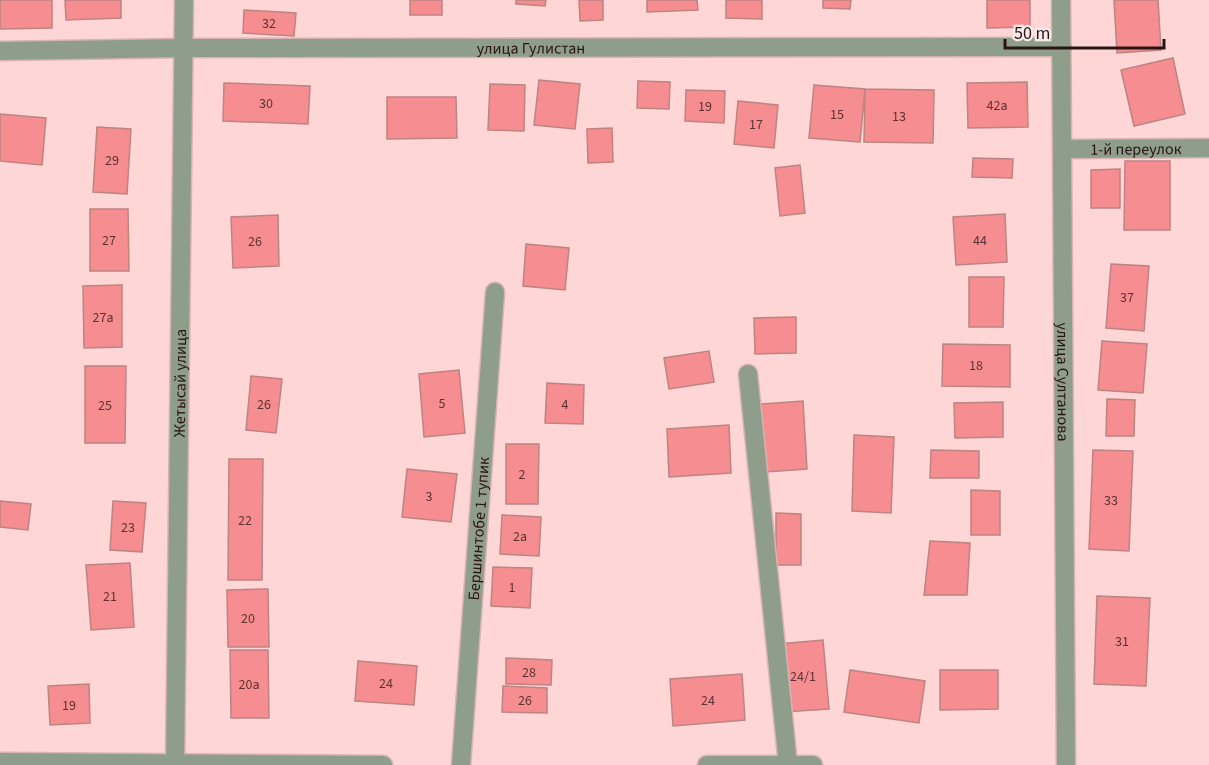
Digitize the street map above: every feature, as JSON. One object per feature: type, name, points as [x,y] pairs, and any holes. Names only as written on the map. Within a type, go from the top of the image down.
[{"type":"street","name":"Жетысай улица","points":[[176,764],[184,0]]},
{"type":"street","name":"улица Султанова","points":[[1061,0],[1066,765]]},
{"type":"street","name":"улица Гулистан","points":[[0,51],[184,48],[1062,47]]},
{"type":"street","name":"1-й переулок","points":[[1062,149],[1209,148]]},
{"type":"street","name":"Бершинтобе 1 тупик","points":[[461,765],[495,292]]},
{"type":"street","points":[[748,374],[788,765]]},
{"type":"street","points":[[0,762],[383,765]]},
{"type":"street","points":[[707,765],[813,765]]},
{"type":"building","points":[[0,0],[52,0],[52,28],[0,29]]},
{"type":"building","points":[[65,0],[121,0],[121,18],[66,20]]},
{"type":"building","points":[[410,0],[442,0],[442,15],[410,15]]},
{"type":"building","points":[[516,0],[546,0],[545,6],[516,4]]},
{"type":"building","points":[[579,0],[603,0],[603,20],[580,21]]},
{"type":"building","points":[[647,0],[697,0],[698,10],[647,12]]},
{"type":"building","points":[[726,0],[762,0],[762,19],[726,18]]},
{"type":"building","points":[[823,0],[851,0],[850,9],[823,8]]},
{"type":"building","points":[[987,0],[1030,0],[1030,27],[987,28]]},
{"type":"building","points":[[1114,0],[1158,0],[1161,50],[1117,53]]},
{"type":"building","points":[[244,10],[296,13],[294,36],[243,33]]},
{"type":"building","points":[[1173,58],[1185,114],[1134,126],[1121,70]]},
{"type":"building","points":[[539,80],[580,84],[575,129],[534,125]]},
{"type":"building","points":[[638,81],[670,82],[669,109],[637,108]]},
{"type":"building","points":[[1027,82],[1028,127],[968,128],[967,83]]},
{"type":"building","points":[[224,83],[310,86],[308,124],[223,121]]},
{"type":"building","points":[[490,84],[525,85],[524,131],[488,130]]},
{"type":"building","points":[[814,85],[865,89],[860,142],[809,138]]},
{"type":"building","points":[[865,89],[934,90],[933,143],[864,142]]},
{"type":"building","points":[[686,90],[725,91],[724,123],[685,121]]},
{"type":"building","points":[[387,97],[456,97],[457,138],[387,139]]},
{"type":"building","points":[[738,101],[778,105],[774,148],[734,144]]},
{"type":"building","points":[[0,114],[46,118],[42,165],[0,161]]},
{"type":"building","points":[[97,127],[131,129],[127,194],[93,192]]},
{"type":"building","points":[[612,128],[613,162],[588,163],[587,129]]},
{"type":"building","points":[[973,158],[1013,159],[1012,178],[972,177]]},
{"type":"building","points":[[1125,161],[1170,161],[1170,230],[1124,230]]},
{"type":"building","points":[[800,165],[805,213],[780,216],[775,168]]},
{"type":"building","points":[[1120,169],[1120,208],[1091,208],[1091,170]]},
{"type":"building","points":[[90,209],[128,209],[129,271],[90,271]]},
{"type":"building","points":[[1005,214],[1007,262],[956,265],[953,217]]},
{"type":"building","points":[[278,215],[279,266],[233,268],[231,217]]},
{"type":"building","points":[[526,244],[569,248],[565,290],[523,286]]},
{"type":"building","points":[[1111,264],[1149,266],[1144,331],[1106,328]]},
{"type":"building","points":[[969,277],[1004,277],[1003,327],[969,327]]},
{"type":"building","points":[[122,285],[122,347],[84,348],[83,286]]},
{"type":"building","points":[[796,317],[796,353],[755,354],[754,318]]},
{"type":"building","points":[[1102,341],[1147,344],[1143,393],[1098,390]]},
{"type":"building","points":[[943,344],[1010,345],[1010,387],[942,386]]},
{"type":"building","points":[[709,351],[714,382],[669,389],[664,358]]},
{"type":"building","points":[[85,366],[126,366],[125,443],[85,443]]},
{"type":"building","points":[[459,370],[465,433],[424,437],[419,374]]},
{"type":"building","points":[[251,376],[282,379],[276,433],[246,430]]},
{"type":"building","points":[[547,383],[584,385],[583,424],[545,423]]},
{"type":"building","points":[[1107,399],[1135,400],[1134,436],[1106,436]]},
{"type":"building","points":[[803,401],[807,469],[765,472],[761,404]]},
{"type":"building","points":[[1003,402],[1003,437],[955,438],[954,403]]},
{"type":"building","points":[[729,425],[731,473],[669,477],[667,429]]},
{"type":"building","points":[[854,435],[894,437],[891,513],[852,511]]},
{"type":"building","points":[[506,444],[539,444],[538,504],[506,504]]},
{"type":"building","points":[[931,450],[979,451],[979,478],[930,478]]},
{"type":"building","points":[[1093,450],[1133,451],[1129,551],[1089,549]]},
{"type":"building","points":[[229,459],[263,459],[262,580],[228,580]]},
{"type":"building","points":[[407,469],[457,474],[451,522],[402,517]]},
{"type":"building","points":[[971,490],[1000,491],[1000,535],[971,535]]},
{"type":"building","points":[[0,501],[31,504],[28,530],[0,527]]},
{"type":"building","points":[[113,501],[146,503],[142,552],[110,550]]},
{"type":"building","points":[[776,513],[801,514],[801,565],[776,565]]},
{"type":"building","points":[[502,515],[541,517],[539,556],[500,554]]},
{"type":"building","points":[[930,541],[970,543],[967,595],[924,595]]},
{"type":"building","points":[[130,563],[134,627],[91,630],[86,565]]},
{"type":"building","points":[[493,567],[532,568],[530,608],[491,606]]},
{"type":"building","points":[[268,589],[269,647],[228,647],[227,590]]},
{"type":"building","points":[[1097,596],[1150,598],[1146,686],[1094,684]]},
{"type":"building","points":[[823,640],[829,709],[783,712],[778,644]]},
{"type":"building","points":[[230,650],[268,650],[269,718],[231,718]]},
{"type":"building","points":[[506,658],[552,660],[551,685],[506,684]]},
{"type":"building","points":[[358,661],[417,666],[414,705],[355,701]]},
{"type":"building","points":[[850,670],[925,681],[919,723],[844,712]]},
{"type":"building","points":[[940,670],[998,670],[998,709],[940,710]]},
{"type":"building","points":[[742,674],[745,720],[673,726],[670,679]]},
{"type":"building","points":[[89,684],[90,723],[50,725],[48,686]]},
{"type":"building","points":[[503,686],[547,688],[547,713],[502,712]]}]
